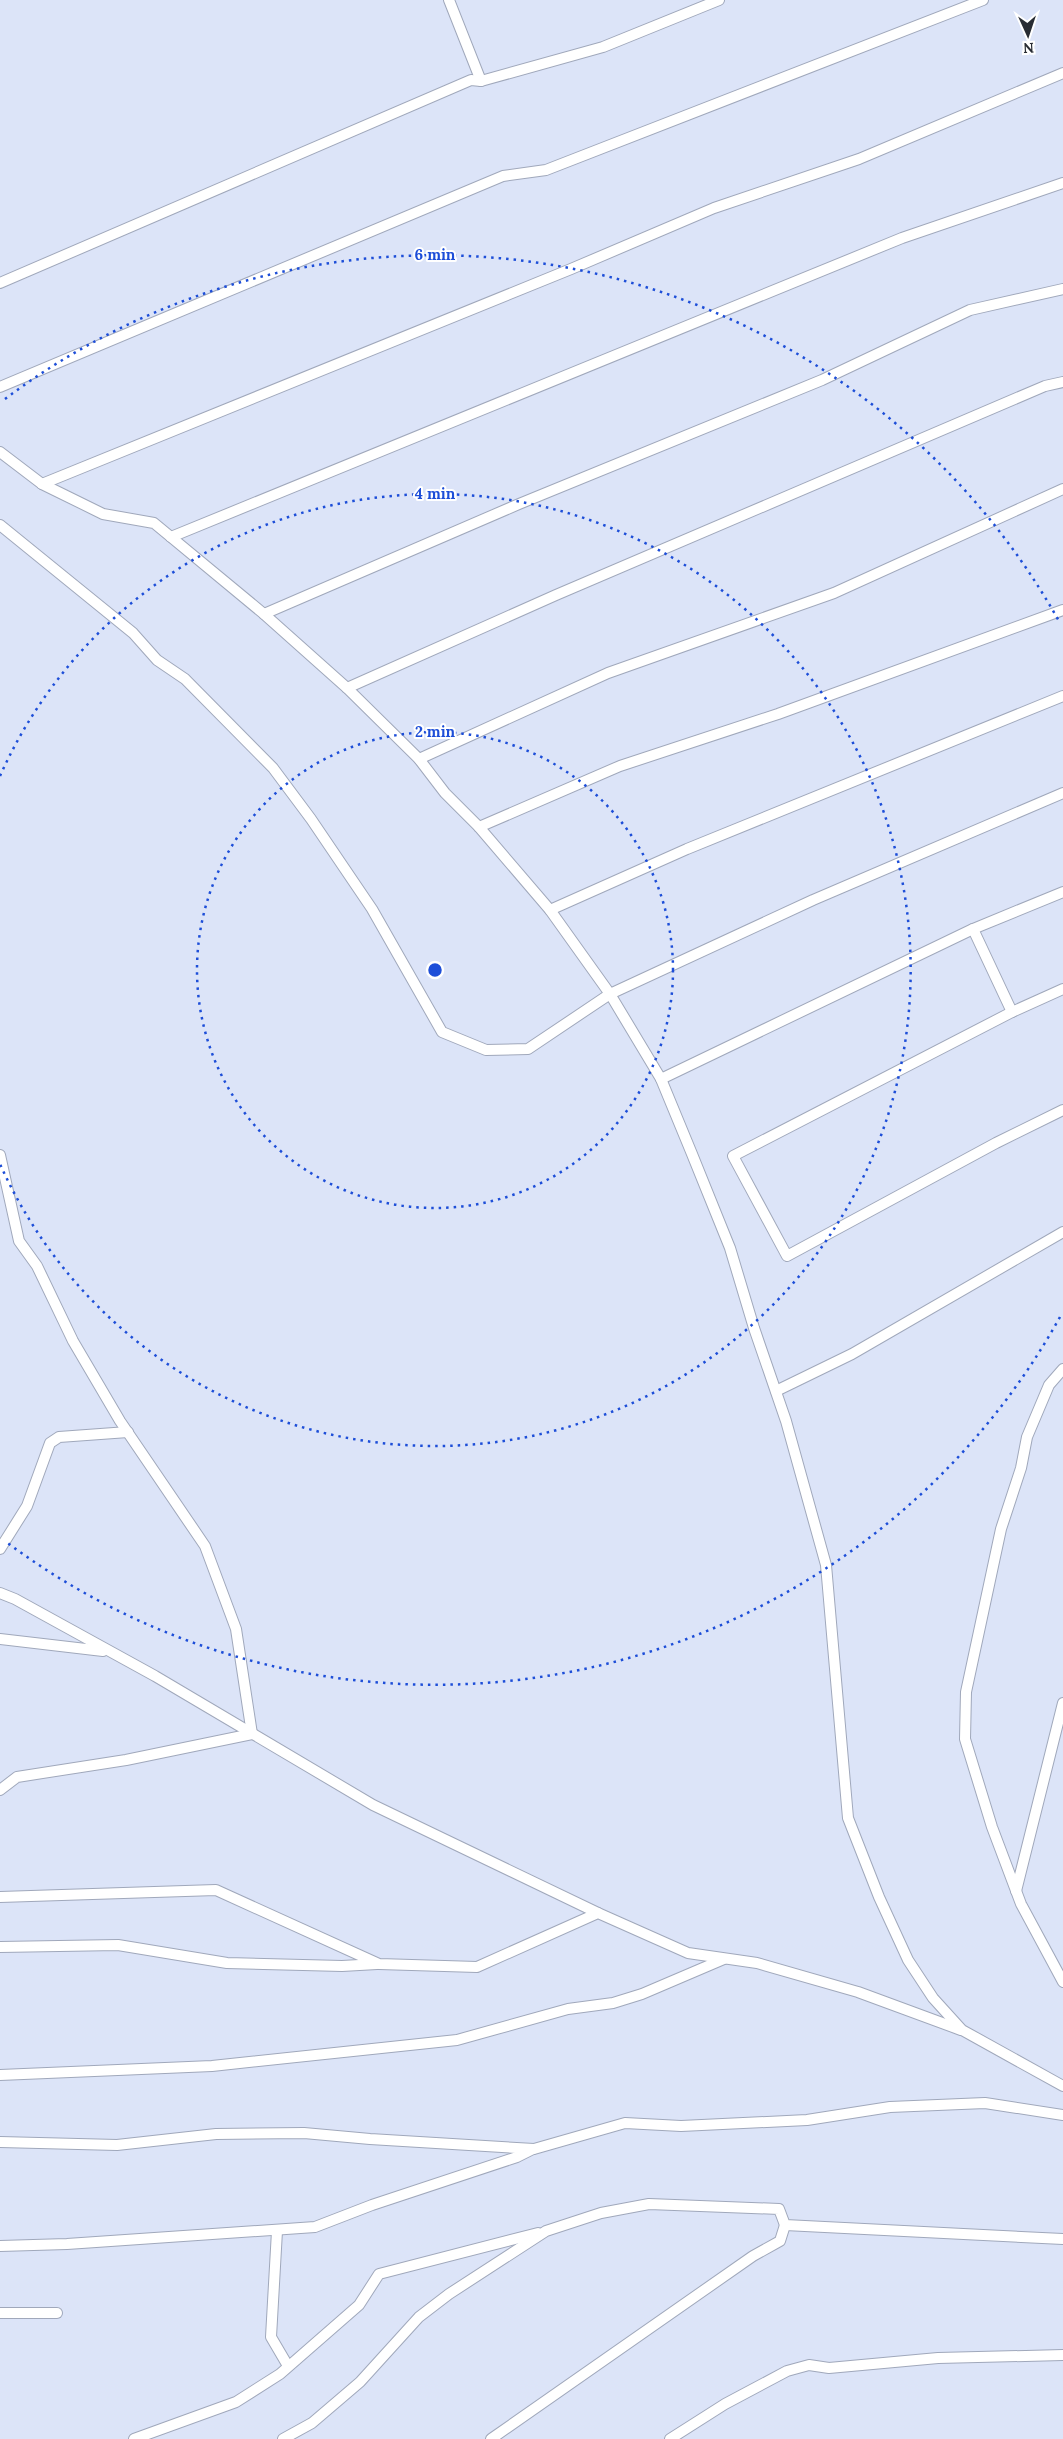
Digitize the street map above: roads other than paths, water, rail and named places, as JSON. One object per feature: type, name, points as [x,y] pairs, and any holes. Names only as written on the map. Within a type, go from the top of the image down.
[{"type":"street","points":[[449,0],[481,81]]},
{"type":"street","points":[[0,283],[471,80],[481,81],[603,47],[720,0]]},
{"type":"street","points":[[0,387],[503,176],[546,170],[983,0]]},
{"type":"street","points":[[42,484],[562,273],[714,208],[859,159],[1063,73]]},
{"type":"street","points":[[171,537],[902,238],[1063,183]]},
{"type":"street","points":[[264,614],[519,504],[822,380],[970,310],[1063,289]]},
{"type":"street","points":[[347,688],[556,595],[1045,386],[1063,382]]},
{"type":"street","points":[[0,452],[42,484],[103,514],[154,523],[264,614],[347,688],[419,758],[445,793],[479,827],[550,910],[610,994],[661,1079],[730,1248],[776,1391],[826,1565],[848,1818],[878,1897],[908,1960],[933,1998],[962,2030]]},
{"type":"street","points":[[419,758],[608,672],[834,592],[1063,489]]},
{"type":"street","points":[[0,525],[133,633],[157,660],[185,679],[273,768],[311,819],[372,908],[442,1032],[486,1050],[528,1049],[610,994],[813,900],[1063,793]]},
{"type":"street","points":[[479,827],[620,766],[787,710],[1063,610]]},
{"type":"street","points":[[550,910],[688,849],[1063,696]]},
{"type":"street","points":[[661,1079],[974,929],[1063,892]]},
{"type":"street","points":[[974,929],[1012,1012]]},
{"type":"street","points":[[1063,989],[1012,1012],[733,1156],[787,1256],[996,1143],[1063,1110]]},
{"type":"street","points":[[0,1155],[19,1241],[38,1266],[73,1341],[128,1432],[205,1546],[236,1629],[252,1734]]},
{"type":"street","points":[[776,1391],[852,1354],[1063,1232]]},
{"type":"street","points":[[1063,1369],[1049,1385],[1027,1437],[1021,1468],[999,1539],[966,1692],[965,1739],[992,1827],[1020,1904],[1063,1982]]},
{"type":"street","points":[[0,1549],[27,1506],[50,1444],[59,1437],[128,1432]]},
{"type":"street","points":[[0,1593],[15,1599],[109,1651],[373,1805],[598,1913],[688,1952],[757,1963],[858,1992],[962,2030],[1063,2086]]},
{"type":"street","points":[[0,1639],[109,1651]]},
{"type":"street","points":[[1016,1891],[1063,1703]]},
{"type":"street","points":[[0,1790],[17,1777],[126,1760],[252,1734]]},
{"type":"street","points":[[0,1897],[216,1890],[379,1964]]},
{"type":"street","points":[[0,1947],[118,1945],[227,1963],[477,1967],[598,1913]]},
{"type":"street","points":[[0,2076],[212,2066],[457,2040],[568,2009],[613,2002],[642,1994],[725,1958]]},
{"type":"street","points":[[0,2246],[66,2244],[315,2227],[372,2205],[518,2157],[534,2149],[625,2123],[681,2126],[807,2120],[890,2106],[985,2103],[1063,2115]]},
{"type":"street","points":[[0,2142],[117,2145],[216,2134],[304,2133],[534,2149]]},
{"type":"street","points":[[134,2439],[236,2402],[280,2374],[359,2305],[379,2274],[546,2231],[601,2213],[649,2204],[778,2209],[785,2225],[780,2241],[753,2256],[497,2437]]},
{"type":"street","points":[[785,2225],[1063,2239]]},
{"type":"street","points":[[277,2231],[272,2337],[288,2366]]},
{"type":"street","points":[[283,2439],[312,2423],[360,2382],[419,2317],[449,2294],[546,2231]]},
{"type":"street","points":[[0,2313],[57,2314]]},
{"type":"street","points":[[670,2439],[725,2404],[787,2371],[809,2365],[829,2368],[938,2358],[1063,2355]]}]
